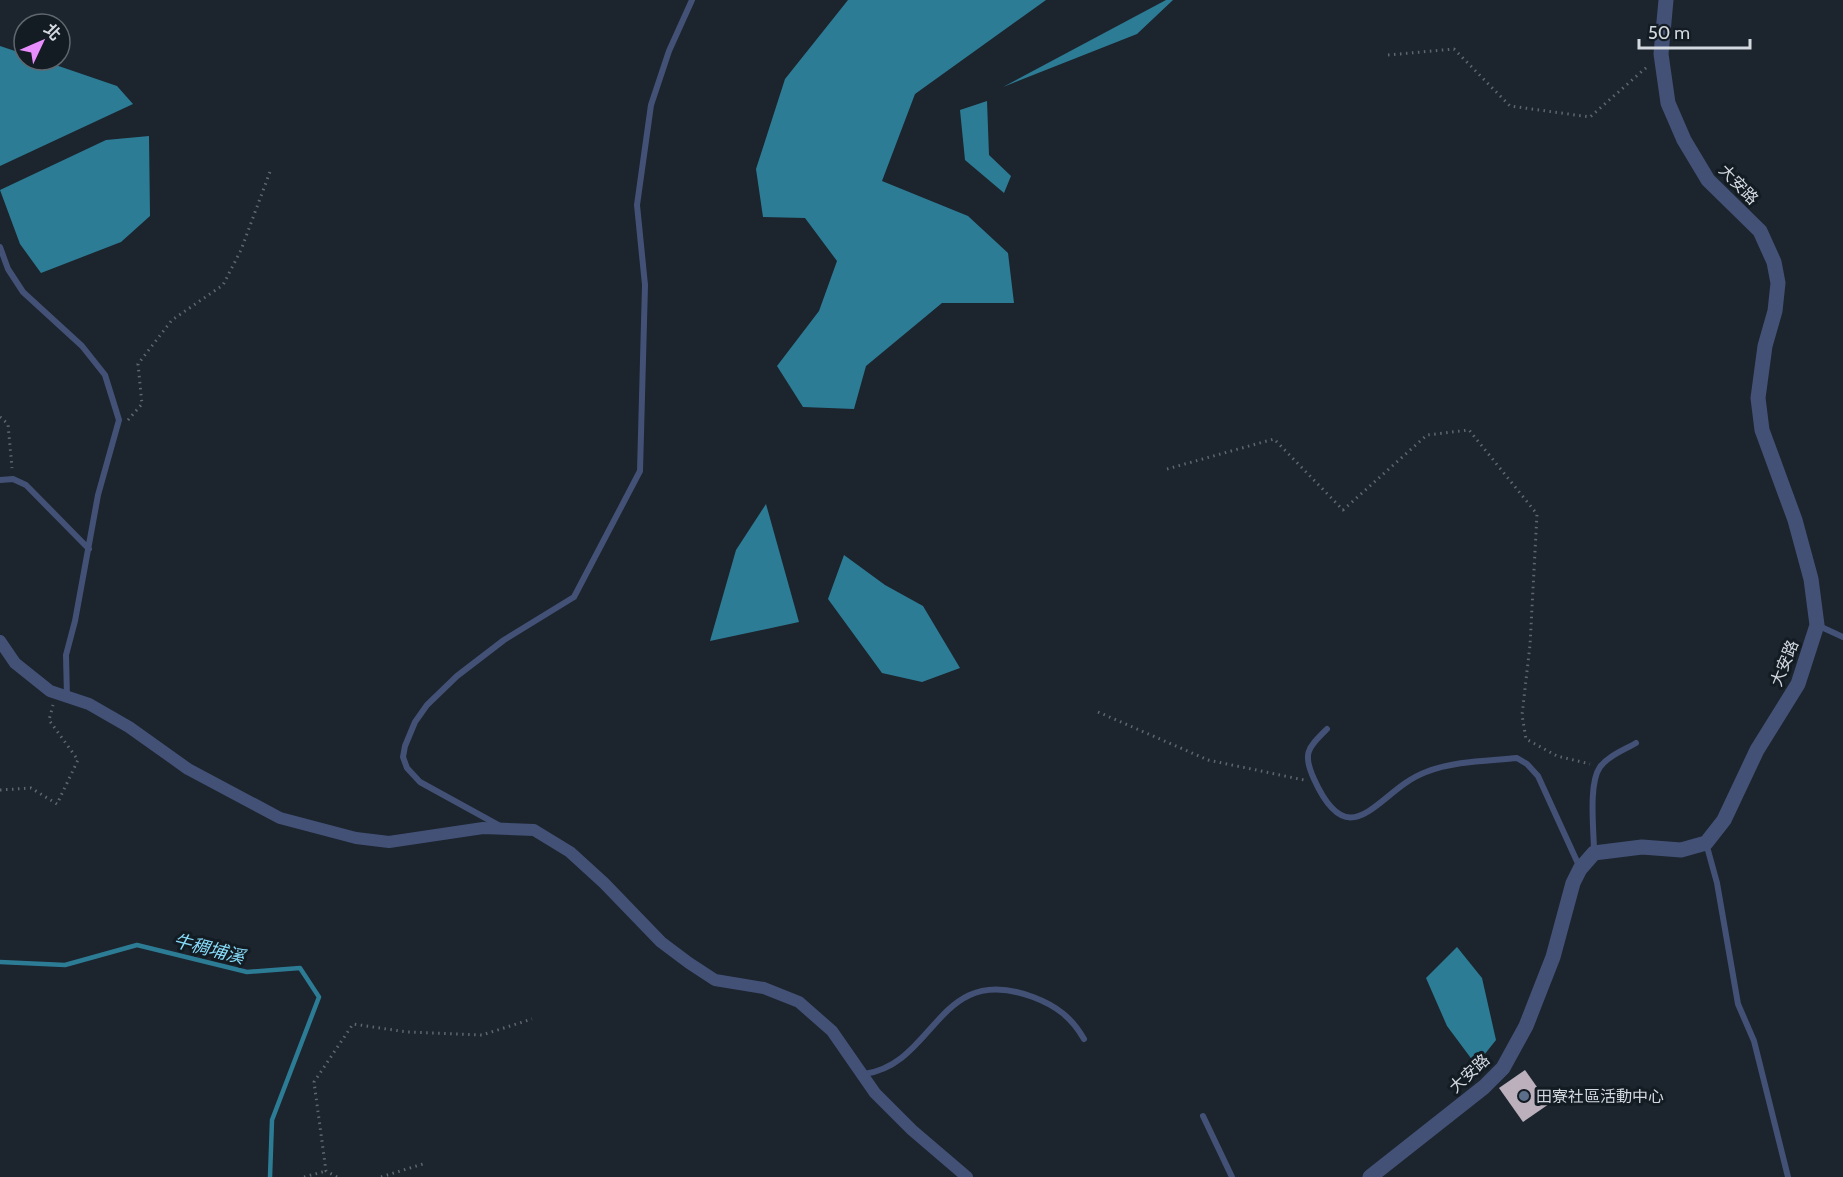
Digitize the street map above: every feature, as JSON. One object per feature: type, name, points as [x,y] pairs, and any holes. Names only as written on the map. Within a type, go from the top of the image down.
[{"type":"street","name":"大安路","points":[[1666,0],[1661,54],[1668,103],[1684,140],[1708,180],[1760,231],[1774,262],[1778,283],[1775,311],[1765,346],[1758,398],[1761,430],[1795,520],[1811,579],[1817,625],[1798,684],[1757,750],[1724,820],[1706,843]]},
{"type":"street","points":[[0,641],[15,663],[62,696],[89,704],[129,727],[188,769],[280,818],[356,838],[389,842],[483,828],[534,830],[570,852],[662,942],[715,980],[764,988],[799,1002],[832,1031],[875,1093],[912,1130],[967,1177]]},
{"type":"street","points":[[1594,853],[1642,847],[1681,849],[1706,843]]},
{"type":"street","name":"大安路","points":[[1370,1177],[1484,1087],[1503,1068],[1526,1026],[1553,957],[1572,883],[1580,869],[1594,853]]},
{"type":"lane","points":[[506,830],[420,782],[407,768],[403,757],[405,746],[421,714],[450,682],[504,640],[574,597],[640,471],[645,285],[636,205],[651,105],[669,51],[692,0]]},
{"type":"lane","points":[[0,247],[8,269],[23,292],[82,346],[105,375],[119,420],[98,495],[66,655],[62,696]]},
{"type":"lane","points":[[0,480],[13,479],[26,485],[89,549]]},
{"type":"lane","points":[[1817,625],[1843,637]]},
{"type":"lane","points":[[1327,729],[1309,747],[1306,762],[1332,811],[1342,817],[1353,818],[1389,798],[1424,772],[1516,758],[1527,764],[1538,776],[1580,869]]},
{"type":"lane","points":[[1594,853],[1594,782],[1599,768],[1610,758],[1636,743]]},
{"type":"lane","points":[[1706,843],[1717,883],[1738,1004],[1754,1041],[1788,1177]]},
{"type":"lane","points":[[864,1074],[876,1072],[891,1064],[921,1039],[946,1012],[969,994],[995,988],[1013,990],[1050,1003],[1074,1021],[1084,1040]]},
{"type":"lane","points":[[1203,1116],[1232,1177]]},
{"type":"path","points":[[1388,55],[1454,49],[1510,106],[1590,117],[1661,54]]},
{"type":"path","points":[[115,437],[141,404],[138,364],[172,320],[223,285],[241,250],[272,168]]},
{"type":"path","points":[[0,417],[8,424],[13,479]]},
{"type":"path","points":[[1167,469],[1274,439],[1343,510],[1427,435],[1469,430],[1537,514],[1522,715],[1526,739],[1557,756],[1599,768]]},
{"type":"path","points":[[0,790],[31,788],[57,804],[78,760],[49,720],[62,696]]},
{"type":"path","points":[[1098,712],[1208,760],[1315,782]]},
{"type":"path","points":[[326,1171],[314,1082],[353,1024],[407,1032],[482,1035],[532,1019]]},
{"type":"path","points":[[381,1177],[426,1163]]},
{"type":"path","points":[[304,1177],[326,1171],[337,1177]]},
{"type":"water","points":[[848,0],[1046,0],[915,94],[882,181],[968,216],[1008,253],[1014,303],[942,303],[866,366],[854,409],[803,407],[777,366],[819,311],[837,261],[805,218],[763,217],[756,169],[785,79]]},
{"type":"water","points":[[1166,0],[1173,0],[1137,34],[1003,87]]},
{"type":"water","points":[[0,46],[12,50],[12,72],[72,71],[117,86],[133,104],[0,166]]},
{"type":"water","points":[[987,101],[989,155],[1011,176],[1004,193],[965,160],[960,110]]},
{"type":"water","points":[[149,136],[150,216],[121,242],[41,273],[20,244],[0,190],[106,140]]},
{"type":"water","points":[[766,504],[799,622],[710,641],[736,550]]},
{"type":"water","points":[[844,555],[885,585],[923,606],[960,668],[922,682],[882,673],[828,599]]},
{"type":"water","points":[[1457,947],[1482,978],[1496,1040],[1476,1065],[1447,1026],[1426,978]]},
{"type":"building","name":"田寮社區活動中心","points":[[1525,1070],[1549,1104],[1523,1122],[1499,1088]]},
{"type":"waterway","name":"牛稠埔溪","points":[[0,962],[65,965],[137,945],[247,972],[300,968],[319,997],[272,1120],[270,1177]]},
{"type":"place","name":"田寮社區活動中心","points":[[1524,1096]]}]
